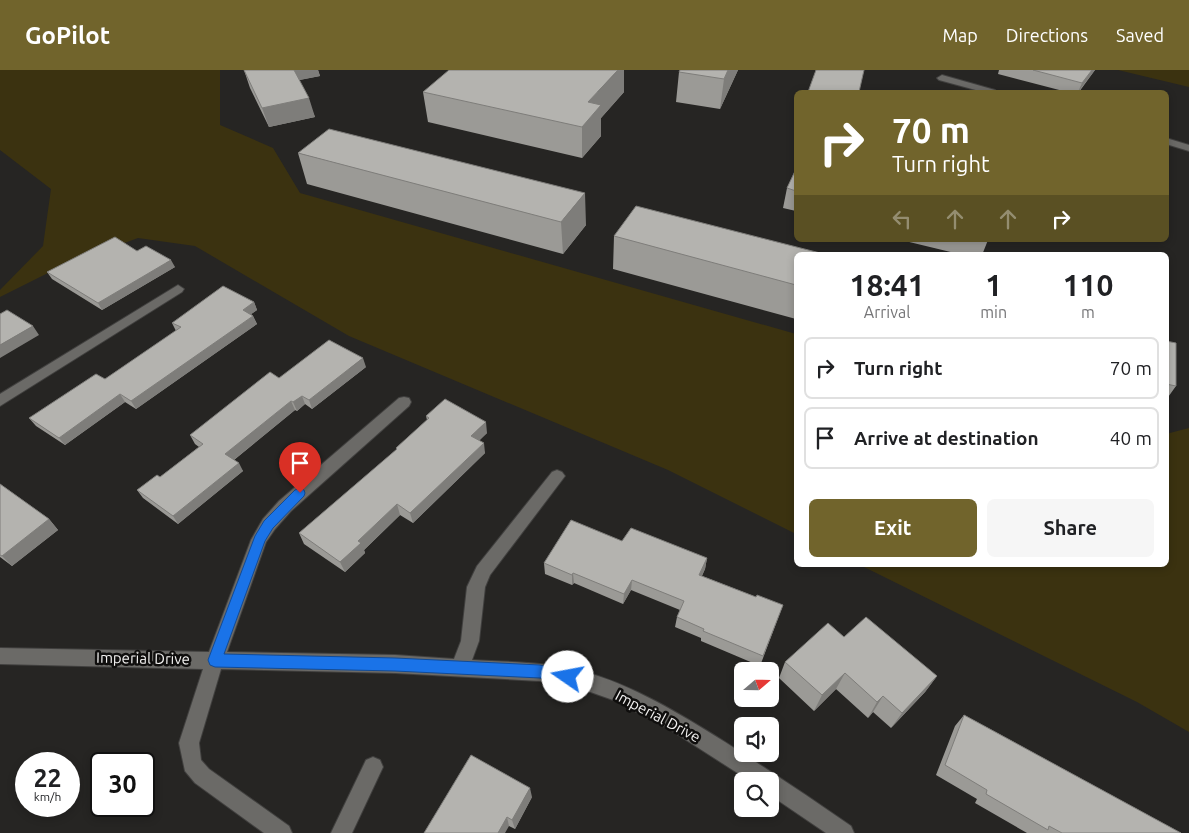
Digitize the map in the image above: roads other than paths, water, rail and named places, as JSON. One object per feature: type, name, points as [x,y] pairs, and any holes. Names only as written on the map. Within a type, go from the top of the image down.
[{"type":"street","points":[[942,78],[985,90]]},
{"type":"street","points":[[1169,142],[1189,148]]},
{"type":"street","points":[[0,401],[178,289]]},
{"type":"street","points":[[282,833],[202,776],[192,764],[190,743],[215,660],[259,540],[269,524],[285,506],[404,402]]},
{"type":"street","points":[[460,668],[470,641],[470,619],[476,587],[483,571],[557,476]]},
{"type":"street","name":"Imperial Drive","points":[[0,656],[395,664],[540,672],[582,680],[621,694],[676,722],[754,772]]},
{"type":"street","points":[[341,833],[373,766]]},
{"type":"street","name":"Imperial Drive","points":[[779,789],[844,833]]}]
